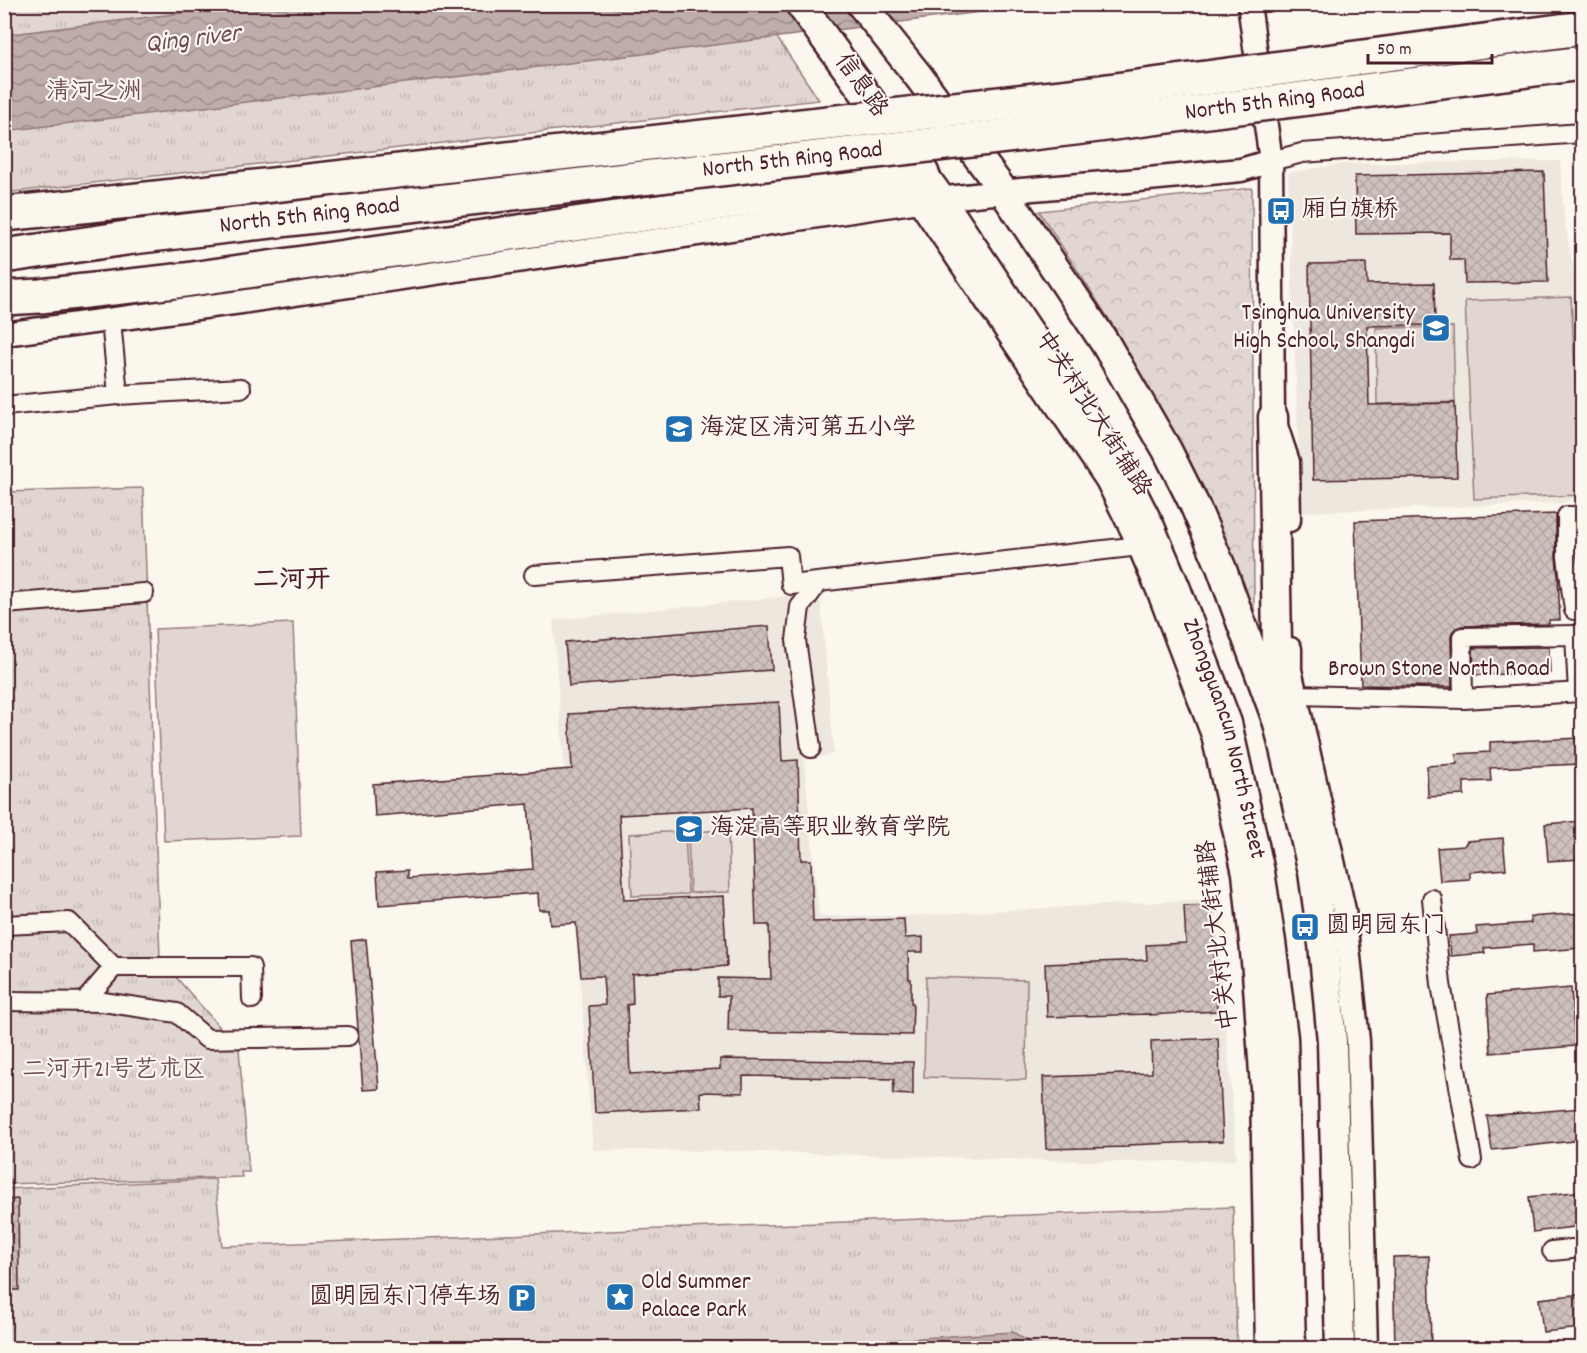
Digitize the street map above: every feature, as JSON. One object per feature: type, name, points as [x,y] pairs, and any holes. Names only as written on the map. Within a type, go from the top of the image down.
[{"type":"highway","name":"North 5th Ring Road","points":[[4,214],[1071,96],[1582,28]]},
{"type":"highway","name":"North 5th Ring Road","points":[[4,256],[134,237],[1075,128],[1582,63]]},
{"type":"highway","points":[[4,298],[185,280],[927,191]]},
{"type":"main road","name":"信息路","points":[[800,4],[859,85],[927,191]]},
{"type":"main road","name":"信息路","points":[[861,4],[919,77],[1004,192]]},
{"type":"main road","name":"Zhongguancun North Street","points":[[927,191],[1123,474],[1150,527],[1176,589],[1227,723],[1260,872],[1283,1038],[1291,1348]]},
{"type":"main road","name":"Zhongguancun North Street","points":[[1004,192],[1105,343],[1167,450],[1194,504],[1221,567],[1278,723],[1313,872],[1323,944],[1332,1041],[1340,1348]]},
{"type":"main road","points":[[1273,417],[1278,723]]},
{"type":"street","points":[[1249,10],[1270,161],[1273,417],[1288,462],[1290,670],[1344,910],[1358,1041],[1366,1348]]},
{"type":"street","points":[[4,334],[241,302],[927,191],[1004,192],[1128,182],[1241,170],[1302,153],[1582,134]]},
{"type":"street","name":"中关村北大街辅路","points":[[927,191],[1107,480],[1140,546],[1213,735],[1244,873],[1254,972],[1263,1088],[1267,1348]]},
{"type":"street","points":[[111,320],[118,395]]},
{"type":"street","points":[[4,406],[118,395],[242,388]]},
{"type":"street","points":[[1580,693],[1575,635],[1578,609],[1567,558],[1567,516],[1582,516]]},
{"type":"street","points":[[534,575],[788,556],[791,585],[1140,546]]},
{"type":"street","points":[[811,748],[796,640],[800,607],[819,582]]},
{"type":"street","points":[[4,604],[144,593]]},
{"type":"street","points":[[1463,699],[1462,637],[1575,635]]},
{"type":"street","name":"Brown Stone North Road","points":[[1296,695],[1463,699],[1580,693]]},
{"type":"street","points":[[1432,899],[1441,984],[1472,1160]]},
{"type":"street","points":[[4,925],[69,922],[114,967],[251,967],[252,999]]},
{"type":"street","points":[[84,1002],[114,967]]},
{"type":"street","points":[[4,1001],[103,1002],[177,1013],[207,1039],[348,1035]]},
{"type":"street","points":[[1552,1251],[1582,1248]]},
{"type":"shaded area","name":"Tsinghua University High School, Shangdi","points":[[1560,161],[1564,218],[1575,278],[1582,379],[1582,495],[1563,503],[1301,512],[1288,173],[1340,164]]},
{"type":"shaded area","name":"海淀高等职业教育学院","points":[[820,593],[834,754],[804,760],[819,916],[903,916],[1215,899],[1237,1160],[1115,1162],[725,1151],[593,1150],[553,620]]},
{"type":"green space","name":"清河之洲","points":[[4,5],[755,5],[819,100],[5,193]]},
{"type":"green space","points":[[1252,188],[1254,614],[1190,465],[1112,324],[1039,211]]},
{"type":"green space","points":[[1571,297],[1582,495],[1474,499],[1465,301]]},
{"type":"green space","points":[[1453,327],[1455,402],[1377,404],[1376,328]]},
{"type":"green space","name":"二河开21号艺术区","points":[[143,488],[160,959],[239,1049],[249,1172],[241,1172],[242,1177],[5,1184],[5,492]]},
{"type":"green space","points":[[293,623],[301,836],[164,841],[155,629]]},
{"type":"green space","points":[[728,830],[730,892],[690,893],[688,832]]},
{"type":"green space","points":[[685,831],[688,894],[632,896],[629,834]]},
{"type":"green space","points":[[926,977],[1027,980],[1026,1080],[924,1077]]},
{"type":"green space","name":"Old Summer Palace Park","points":[[215,1179],[222,1246],[1233,1207],[1237,1348],[5,1348],[4,1189]]},
{"type":"water","name":"Qing river","points":[[255,4],[1037,5],[5,131],[4,35]]},
{"type":"water","points":[[1013,1332],[1034,1348],[768,1348]]},
{"type":"building","points":[[1544,172],[1548,282],[1465,283],[1464,260],[1450,260],[1450,233],[1356,234],[1355,176]]},
{"type":"building","points":[[1366,263],[1367,284],[1434,283],[1435,325],[1367,326],[1369,405],[1455,403],[1457,477],[1313,480],[1309,264]]},
{"type":"building","points":[[1556,514],[1560,620],[1549,620],[1549,624],[1456,628],[1451,637],[1452,687],[1361,685],[1355,521]]},
{"type":"building","points":[[769,626],[772,670],[569,686],[565,642]]},
{"type":"building","points":[[1549,647],[1550,673],[1474,675],[1473,648]]},
{"type":"building","points":[[779,702],[782,761],[798,760],[801,860],[811,860],[813,922],[904,919],[905,938],[923,937],[923,952],[908,952],[911,1003],[913,1003],[912,1035],[728,1031],[729,996],[718,996],[718,978],[771,979],[769,925],[756,925],[752,808],[619,815],[624,900],[724,896],[725,915],[727,966],[632,974],[633,1004],[627,1005],[630,1074],[720,1069],[720,1059],[913,1062],[913,1095],[893,1094],[894,1079],[743,1076],[743,1093],[700,1092],[701,1108],[595,1113],[589,1006],[605,1005],[603,976],[581,977],[576,923],[550,925],[549,910],[539,910],[538,893],[379,905],[377,872],[408,870],[408,878],[533,869],[528,804],[375,816],[373,784],[572,769],[569,714]]},
{"type":"building","points":[[1582,738],[1582,764],[1490,768],[1491,781],[1464,782],[1464,795],[1428,797],[1427,766],[1457,764],[1456,754],[1490,752],[1490,742]]},
{"type":"building","points":[[1582,821],[1582,859],[1548,861],[1545,824]]},
{"type":"building","points":[[1503,838],[1506,869],[1470,872],[1470,879],[1440,881],[1437,848],[1464,846],[1467,841]]},
{"type":"building","points":[[1212,905],[1217,1011],[1047,1017],[1045,964],[1147,960],[1146,945],[1186,943],[1184,906]]},
{"type":"building","points":[[1582,913],[1582,948],[1533,952],[1533,944],[1484,948],[1485,953],[1451,956],[1449,936],[1477,934],[1476,927],[1531,923],[1530,917]]},
{"type":"building","points":[[366,939],[379,1089],[363,1090],[351,941]]},
{"type":"building","points":[[1571,988],[1575,1046],[1491,1053],[1487,995]]},
{"type":"building","points":[[1218,1038],[1223,1141],[1046,1149],[1043,1077],[1152,1073],[1151,1041]]},
{"type":"building","points":[[1582,1108],[1582,1140],[1492,1150],[1487,1116]]},
{"type":"building","points":[[1582,1191],[1582,1226],[1533,1232],[1529,1197]]},
{"type":"building","points":[[18,1199],[19,1290],[4,1290],[4,1200]]},
{"type":"building","points":[[1429,1256],[1431,1348],[1395,1348],[1393,1257]]},
{"type":"building","points":[[1582,1294],[1582,1328],[1543,1332],[1539,1299]]},
{"type":"place","name":"厢白旗桥","points":[[1281,211]]},
{"type":"place","name":"Tsinghua University High School, Shangdi","points":[[1436,328]]},
{"type":"place","name":"海淀区清河第五小学","points":[[679,429]]},
{"type":"place","name":"海淀高等职业教育学院","points":[[689,829]]},
{"type":"place","name":"圆明园东门","points":[[1305,927]]},
{"type":"place","name":"Old Summer Palace Park","points":[[620,1297]]},
{"type":"place","name":"圆明园东门停车场","points":[[522,1298]]},
{"type":"district","name":"二河开","points":[[292,581]]}]
